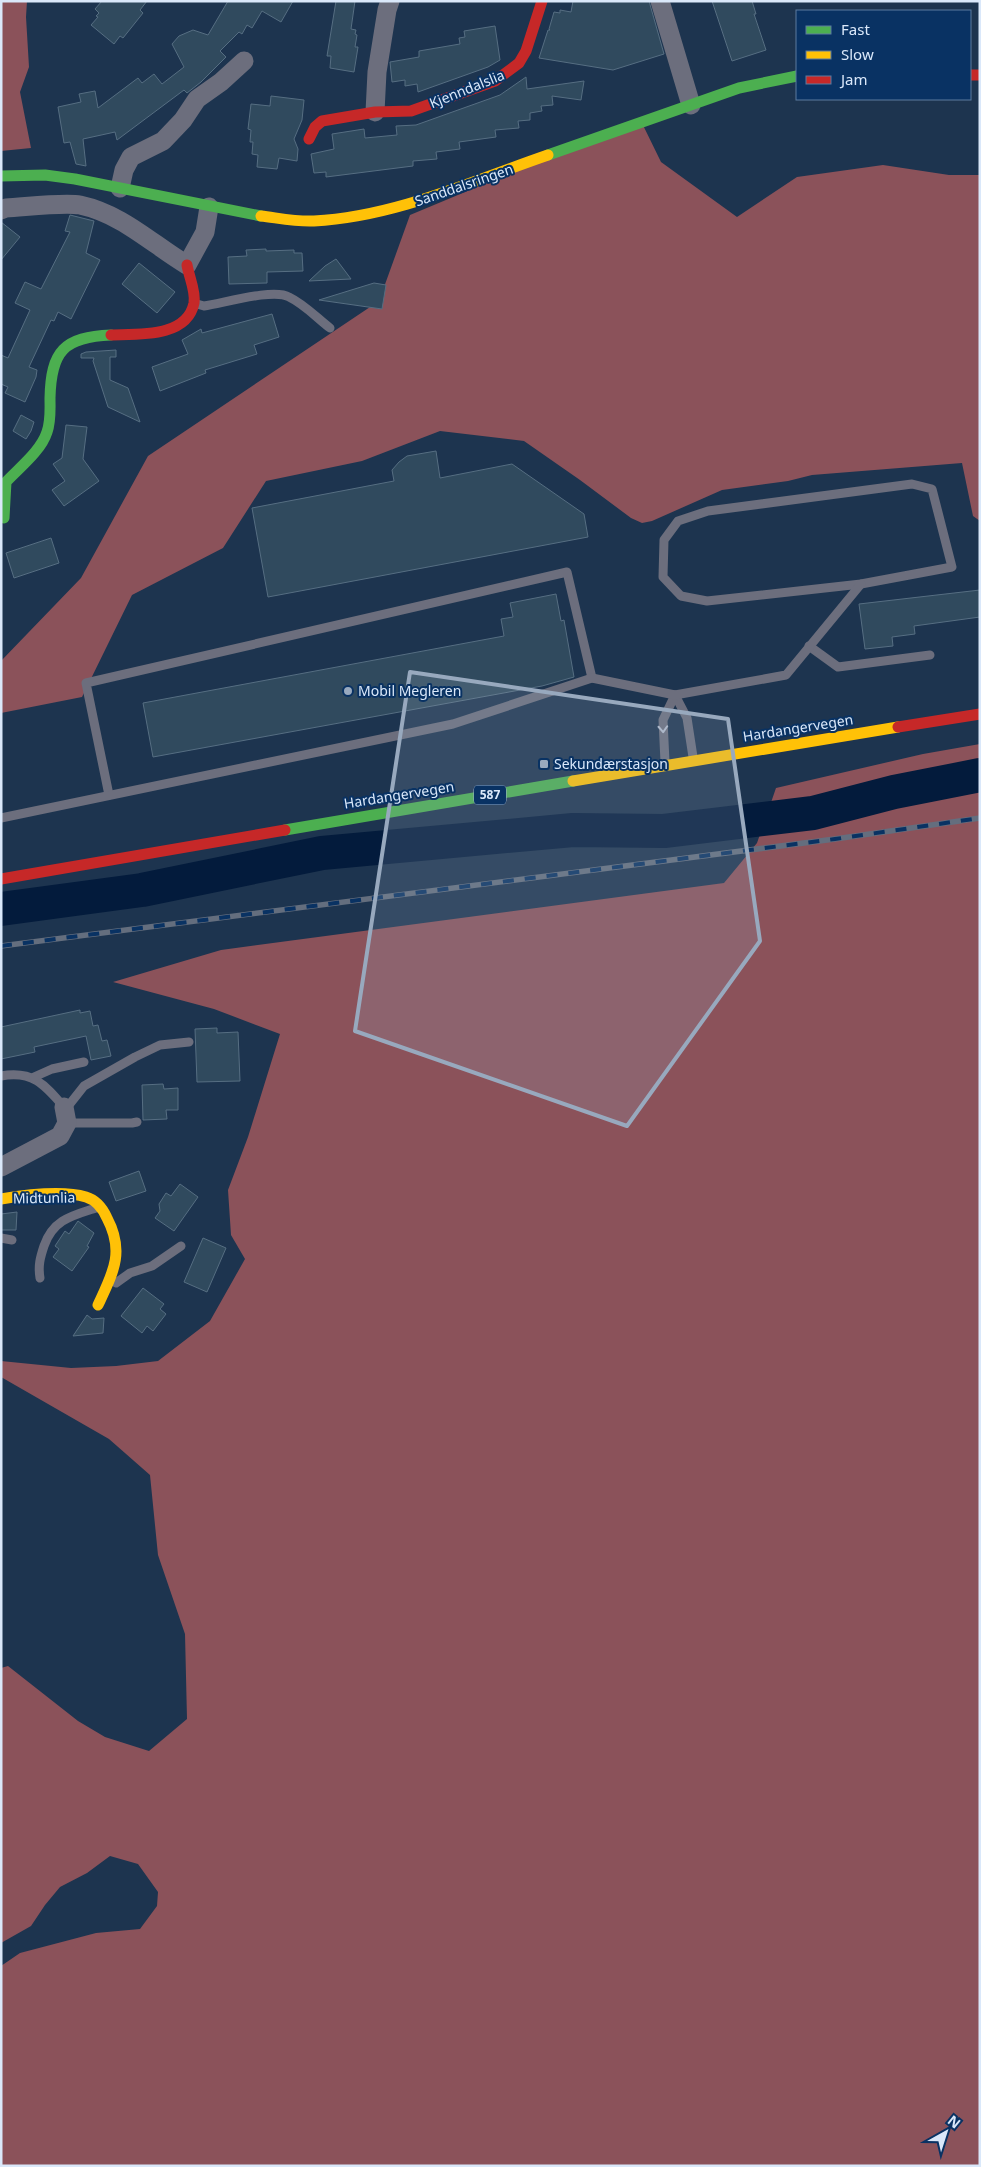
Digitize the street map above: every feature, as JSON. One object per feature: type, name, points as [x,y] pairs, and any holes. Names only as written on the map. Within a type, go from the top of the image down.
[{"type":"main road","name":"Kjenndalslia","points":[[309,139],[315,127],[322,121],[376,112],[411,111],[495,81],[520,63],[526,51],[542,1]]},
{"type":"main road","name":"Sanddalsringen","points":[[4,177],[45,176],[75,179],[249,215],[312,221],[371,214],[449,191],[739,88],[796,76]]},
{"type":"main road","points":[[4,518],[6,482],[32,454],[47,434],[52,369],[58,354],[68,344],[81,338],[121,333],[156,333],[180,326],[189,317],[194,303],[187,265]]},
{"type":"main road","name":"Hardangervegen","points":[[1,879],[112,858],[980,714]]},
{"type":"main road","name":"Midtunlia","points":[[1,1199],[15,1197],[87,1197],[94,1201],[98,1207]]},
{"type":"main road","points":[[98,1207],[114,1231],[118,1245],[116,1259],[98,1305]]},
{"type":"street","points":[[376,112],[377,72],[390,1]]},
{"type":"street","points":[[660,1],[690,105]]},
{"type":"street","points":[[120,188],[124,170],[131,157],[163,141],[182,120],[197,99],[244,62]]},
{"type":"street","points":[[1,210],[6,208],[79,205],[107,214],[137,229],[162,249],[187,265],[205,232],[209,207]]},
{"type":"street","points":[[1,1167],[60,1136],[65,1115]]},
{"type":"lane","points":[[194,303],[204,306],[269,294],[282,294],[294,300],[330,328]]},
{"type":"lane","points":[[1,818],[453,724],[592,678],[675,695],[786,675],[861,584],[952,567],[932,489],[912,484],[708,511],[678,521],[664,540],[663,577],[681,596],[707,601],[861,584]]},
{"type":"lane","points":[[110,795],[86,683],[567,572],[592,678]]},
{"type":"lane","points":[[809,646],[838,667],[930,655]]},
{"type":"lane","points":[[675,695],[687,718],[694,760]]},
{"type":"lane","points":[[665,766],[663,720],[675,695]]},
{"type":"lane","points":[[65,1115],[69,1105],[84,1086],[160,1045],[188,1042]]},
{"type":"lane","points":[[34,1077],[52,1069],[84,1062]]},
{"type":"lane","points":[[1,1076],[19,1074],[34,1077],[48,1089],[65,1115]]},
{"type":"lane","points":[[65,1115],[137,1122]]},
{"type":"lane","name":"Midtunlia","points":[[40,1278],[38,1264],[48,1235],[54,1227],[67,1218],[98,1207]]},
{"type":"lane","points":[[1,1238],[12,1240]]},
{"type":"lane","points":[[108,1283],[119,1282],[130,1273],[152,1266],[180,1246]]},
{"type":"highlighted area","points":[[410,672],[728,719],[760,941],[627,1126],[355,1031]]},
{"type":"shaded area","points":[[1,1],[27,1],[29,67],[20,92],[31,148],[1,151]]},
{"type":"shaded area","points":[[640,119],[661,162],[737,217],[797,177],[883,165],[949,175],[980,175],[980,521],[973,516],[962,463],[812,475],[788,481],[722,490],[652,521],[642,523],[631,518],[524,441],[440,431],[362,461],[266,481],[223,548],[132,595],[82,697],[1,713],[1,661],[81,578],[148,456],[379,301],[410,215]]},
{"type":"shaded area","points":[[980,744],[980,2166],[1,2166],[1,1966],[20,1953],[96,1933],[140,1929],[157,1906],[158,1892],[138,1864],[110,1856],[87,1873],[60,1887],[31,1926],[1,1943],[1,1668],[8,1666],[78,1721],[105,1737],[149,1751],[187,1719],[185,1634],[158,1555],[150,1475],[109,1439],[1,1377],[1,1361],[71,1368],[116,1366],[158,1361],[210,1321],[245,1259],[231,1235],[228,1190],[248,1137],[280,1034],[214,1009],[113,982],[221,950],[724,883],[757,843],[776,788],[923,754]]},
{"type":"building","points":[[102,1],[147,1],[140,10],[143,13],[123,38],[120,36],[114,44],[91,25],[99,13],[95,9]]},
{"type":"building","points":[[228,1],[293,1],[281,22],[262,11],[252,28],[247,25],[242,34],[239,32],[220,51],[226,57],[201,82],[187,93],[184,90],[117,140],[115,132],[83,139],[86,166],[76,164],[70,142],[64,143],[58,107],[81,102],[79,94],[95,91],[98,108],[138,78],[142,83],[154,74],[162,84],[184,67],[172,44],[179,36],[193,30],[208,35]]},
{"type":"building","points":[[336,1],[355,1],[351,29],[356,30],[355,47],[358,47],[354,72],[330,68],[331,56],[327,56]]},
{"type":"building","points":[[573,1],[649,1],[664,54],[613,70],[539,58],[548,30],[550,30],[554,12],[560,13],[560,10],[571,12]]},
{"type":"building","points":[[712,1],[752,1],[756,14],[754,14],[766,50],[732,61]]},
{"type":"building","points":[[495,26],[500,60],[488,67],[418,92],[417,84],[405,86],[405,80],[392,82],[390,62],[419,57],[419,51],[460,44],[459,38],[465,37],[464,31]]},
{"type":"building","points":[[526,77],[527,89],[584,81],[581,100],[552,96],[553,105],[541,106],[542,111],[530,113],[530,120],[518,121],[519,128],[495,130],[496,137],[459,142],[460,149],[436,152],[437,159],[413,161],[413,166],[326,177],[326,172],[314,173],[311,154],[334,149],[332,134],[364,129],[365,138],[397,135],[396,126],[416,125],[500,95]]},
{"type":"building","points":[[271,96],[304,100],[302,120],[294,139],[298,149],[297,161],[279,158],[277,169],[257,167],[258,155],[252,154],[253,142],[250,142],[251,130],[248,129],[251,104],[270,106]]},
{"type":"building","points":[[70,215],[94,221],[86,253],[100,260],[71,319],[58,312],[54,321],[51,320],[29,367],[37,370],[36,377],[25,402],[5,393],[8,387],[1,384],[1,355],[8,358],[30,310],[15,303],[25,282],[41,289],[70,232],[65,231]]},
{"type":"building","points":[[1,222],[20,237],[1,260]]},
{"type":"building","points":[[266,249],[266,251],[294,250],[294,253],[302,253],[303,271],[267,272],[267,283],[229,284],[228,257],[247,256],[246,250]]},
{"type":"building","points":[[336,259],[351,279],[309,281],[325,266]]},
{"type":"building","points":[[139,263],[175,292],[157,313],[122,284]]},
{"type":"building","points":[[374,283],[386,285],[382,309],[319,300]]},
{"type":"building","points":[[272,314],[279,337],[254,345],[257,354],[205,370],[206,373],[160,391],[152,367],[188,354],[182,340],[201,329],[202,333]]},
{"type":"building","points":[[116,350],[116,357],[110,357],[110,380],[128,388],[140,422],[108,407],[93,361],[94,358],[81,358],[81,354],[86,352]]},
{"type":"building","points":[[21,415],[34,422],[26,439],[13,431]]},
{"type":"building","points":[[66,425],[87,427],[83,459],[99,481],[64,506],[52,490],[65,481],[53,464],[62,458]]},
{"type":"building","points":[[436,451],[440,478],[512,464],[584,514],[588,537],[268,597],[252,508],[394,481],[392,470],[407,456]]},
{"type":"building","points":[[51,538],[59,563],[14,578],[6,553]]},
{"type":"building","points":[[980,590],[980,617],[914,626],[915,634],[892,637],[893,646],[865,649],[859,604]]},
{"type":"building","points":[[556,594],[561,621],[564,620],[574,677],[542,686],[153,757],[143,703],[504,636],[501,619],[513,617],[510,603]]},
{"type":"building","points":[[80,1010],[80,1013],[90,1011],[93,1026],[98,1025],[102,1041],[107,1040],[111,1056],[91,1060],[86,1036],[34,1047],[35,1052],[1,1059],[1,1027]]},
{"type":"building","points":[[217,1028],[217,1033],[238,1032],[240,1081],[197,1082],[195,1029]]},
{"type":"building","points":[[163,1084],[164,1089],[178,1088],[178,1110],[166,1110],[167,1119],[143,1120],[142,1085]]},
{"type":"building","points":[[139,1171],[146,1191],[116,1201],[109,1182]]},
{"type":"building","points":[[180,1184],[198,1197],[174,1231],[155,1218],[160,1211],[159,1204],[166,1193],[171,1196]]},
{"type":"building","points":[[17,1212],[16,1230],[1,1230],[1,1214]]},
{"type":"building","points":[[78,1221],[94,1233],[87,1246],[89,1247],[72,1271],[53,1257],[59,1249],[55,1246],[65,1231],[69,1234]]},
{"type":"building","points":[[203,1238],[226,1248],[207,1292],[184,1282]]},
{"type":"building","points":[[143,1288],[164,1304],[160,1309],[166,1314],[153,1331],[147,1326],[142,1333],[121,1316]]},
{"type":"building","points":[[87,1315],[92,1319],[104,1318],[103,1333],[73,1336]]},
{"type":"waterway","points":[[1,909],[142,890],[322,853],[573,830],[664,831],[813,813],[894,792],[980,775]]},
{"type":"railway","points":[[1,946],[835,839],[980,818]]},
{"type":"traffic: fast","points":[[548,155],[739,88],[796,76]]},
{"type":"traffic: fast","points":[[1,176],[45,175],[75,179],[261,216]]},
{"type":"traffic: fast","points":[[4,518],[6,482],[40,446],[47,432],[50,419],[51,382],[57,358],[71,343],[95,336],[111,335]]},
{"type":"traffic: fast","points":[[285,830],[573,781]]},
{"type":"traffic: slow","points":[[261,216],[314,221],[374,213],[433,196],[548,155]]},
{"type":"traffic: slow","points":[[573,781],[898,727]]},
{"type":"traffic: slow","points":[[1,1199],[32,1195],[66,1194],[86,1197],[99,1205],[112,1230],[116,1252],[112,1272],[98,1305]]},
{"type":"traffic: jam","points":[[309,139],[315,127],[322,121],[375,112],[411,111],[495,81],[519,63],[526,51],[542,1]]},
{"type":"traffic: jam","points":[[971,75],[980,75]]},
{"type":"traffic: jam","points":[[111,335],[160,332],[182,323],[190,314],[194,303],[193,289],[187,265]]},
{"type":"traffic: jam","points":[[898,727],[980,714]]},
{"type":"traffic: jam","points":[[1,879],[285,830]]},
{"type":"place","name":"Mobil Megleren","points":[[348,691]]},
{"type":"place","name":"Sekundærstasjon","points":[[544,764]]}]
